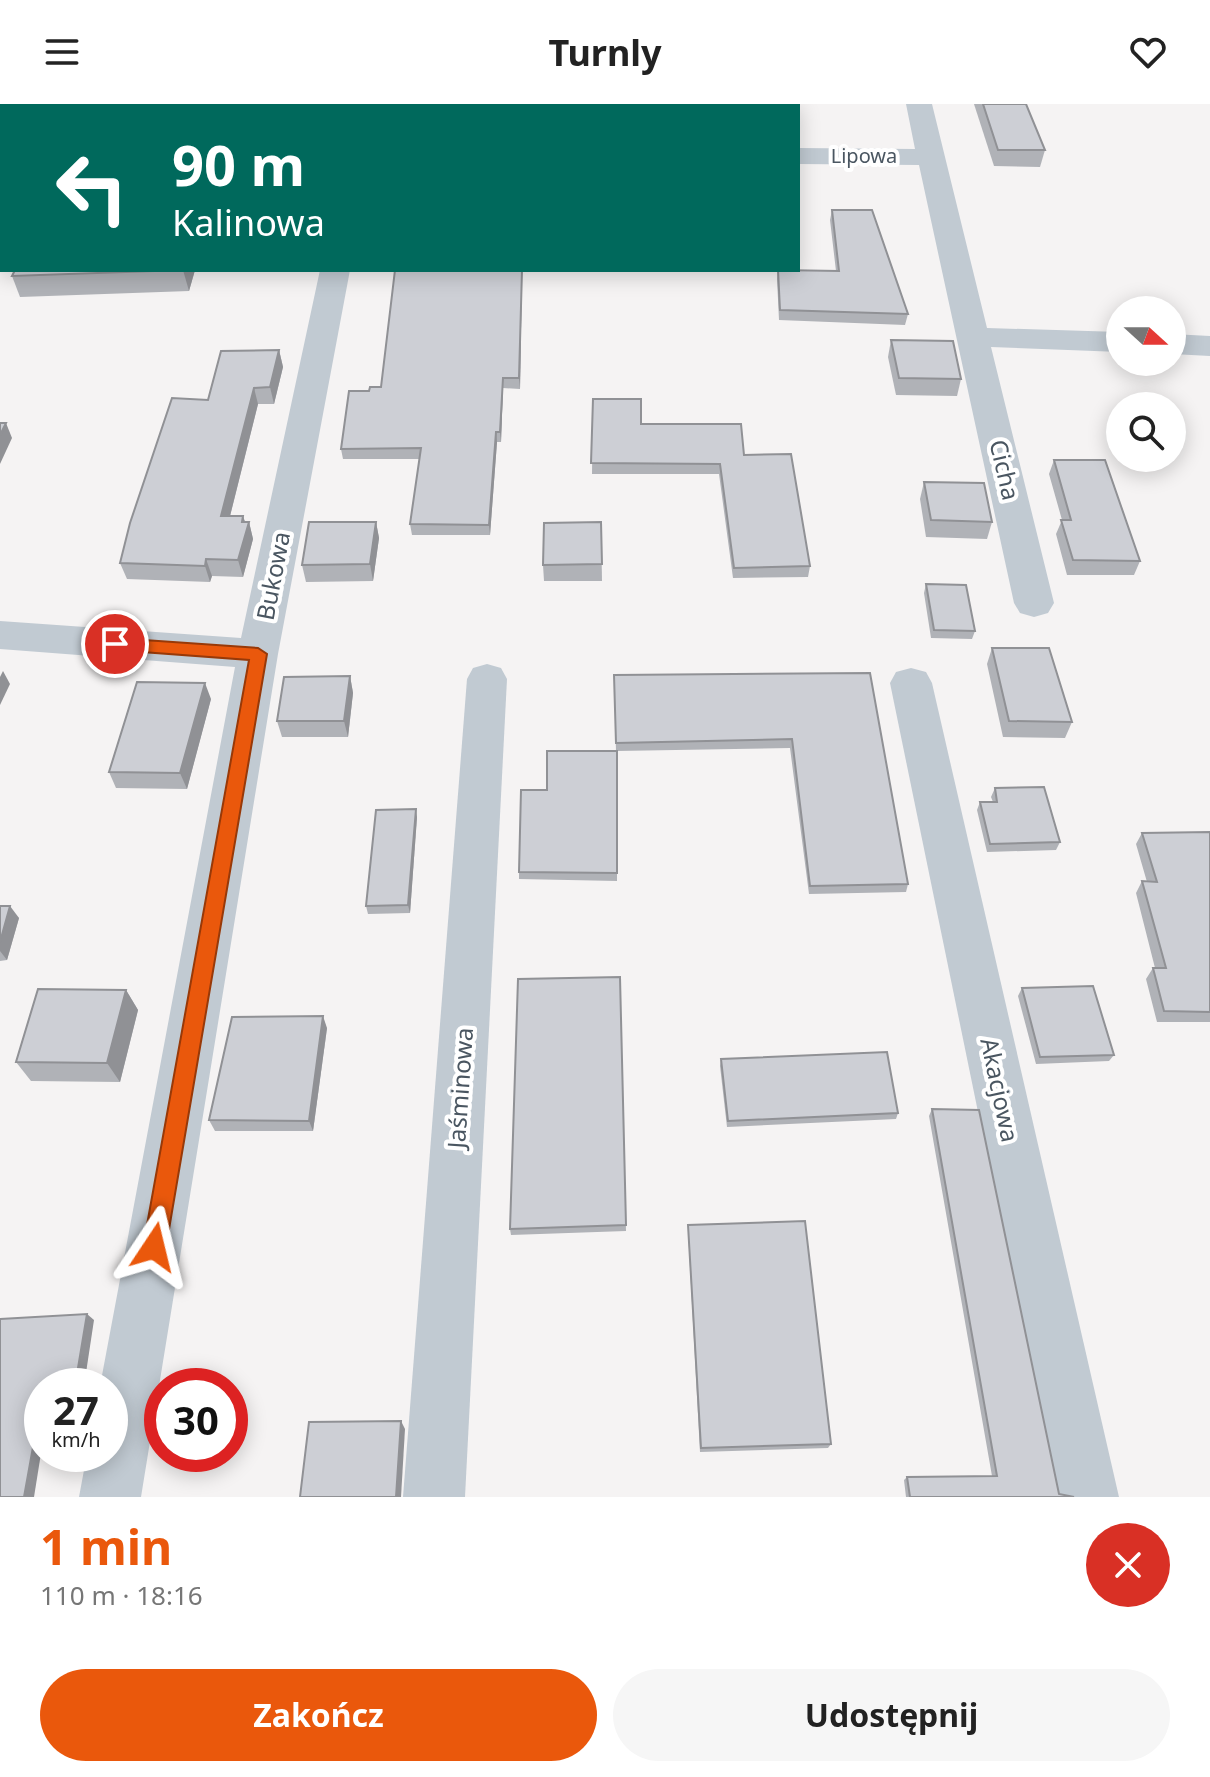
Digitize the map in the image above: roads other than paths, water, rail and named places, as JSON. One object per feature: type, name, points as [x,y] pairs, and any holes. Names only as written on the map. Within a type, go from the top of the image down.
[{"type":"street","name":"Cicha","points":[[919,104],[1034,603]]},
{"type":"street","name":"Lipowa","points":[[800,156],[931,157]]},
{"type":"street","name":"Bukowa","points":[[110,1497],[258,654],[335,272]]},
{"type":"street","points":[[973,337],[1106,342]]},
{"type":"street","points":[[1186,345],[1210,346]]},
{"type":"street","points":[[0,635],[258,654]]},
{"type":"street","name":"Jaśminowa","points":[[434,1497],[487,679]]},
{"type":"street","name":"Akacjowa","points":[[911,683],[1088,1497]]}]
